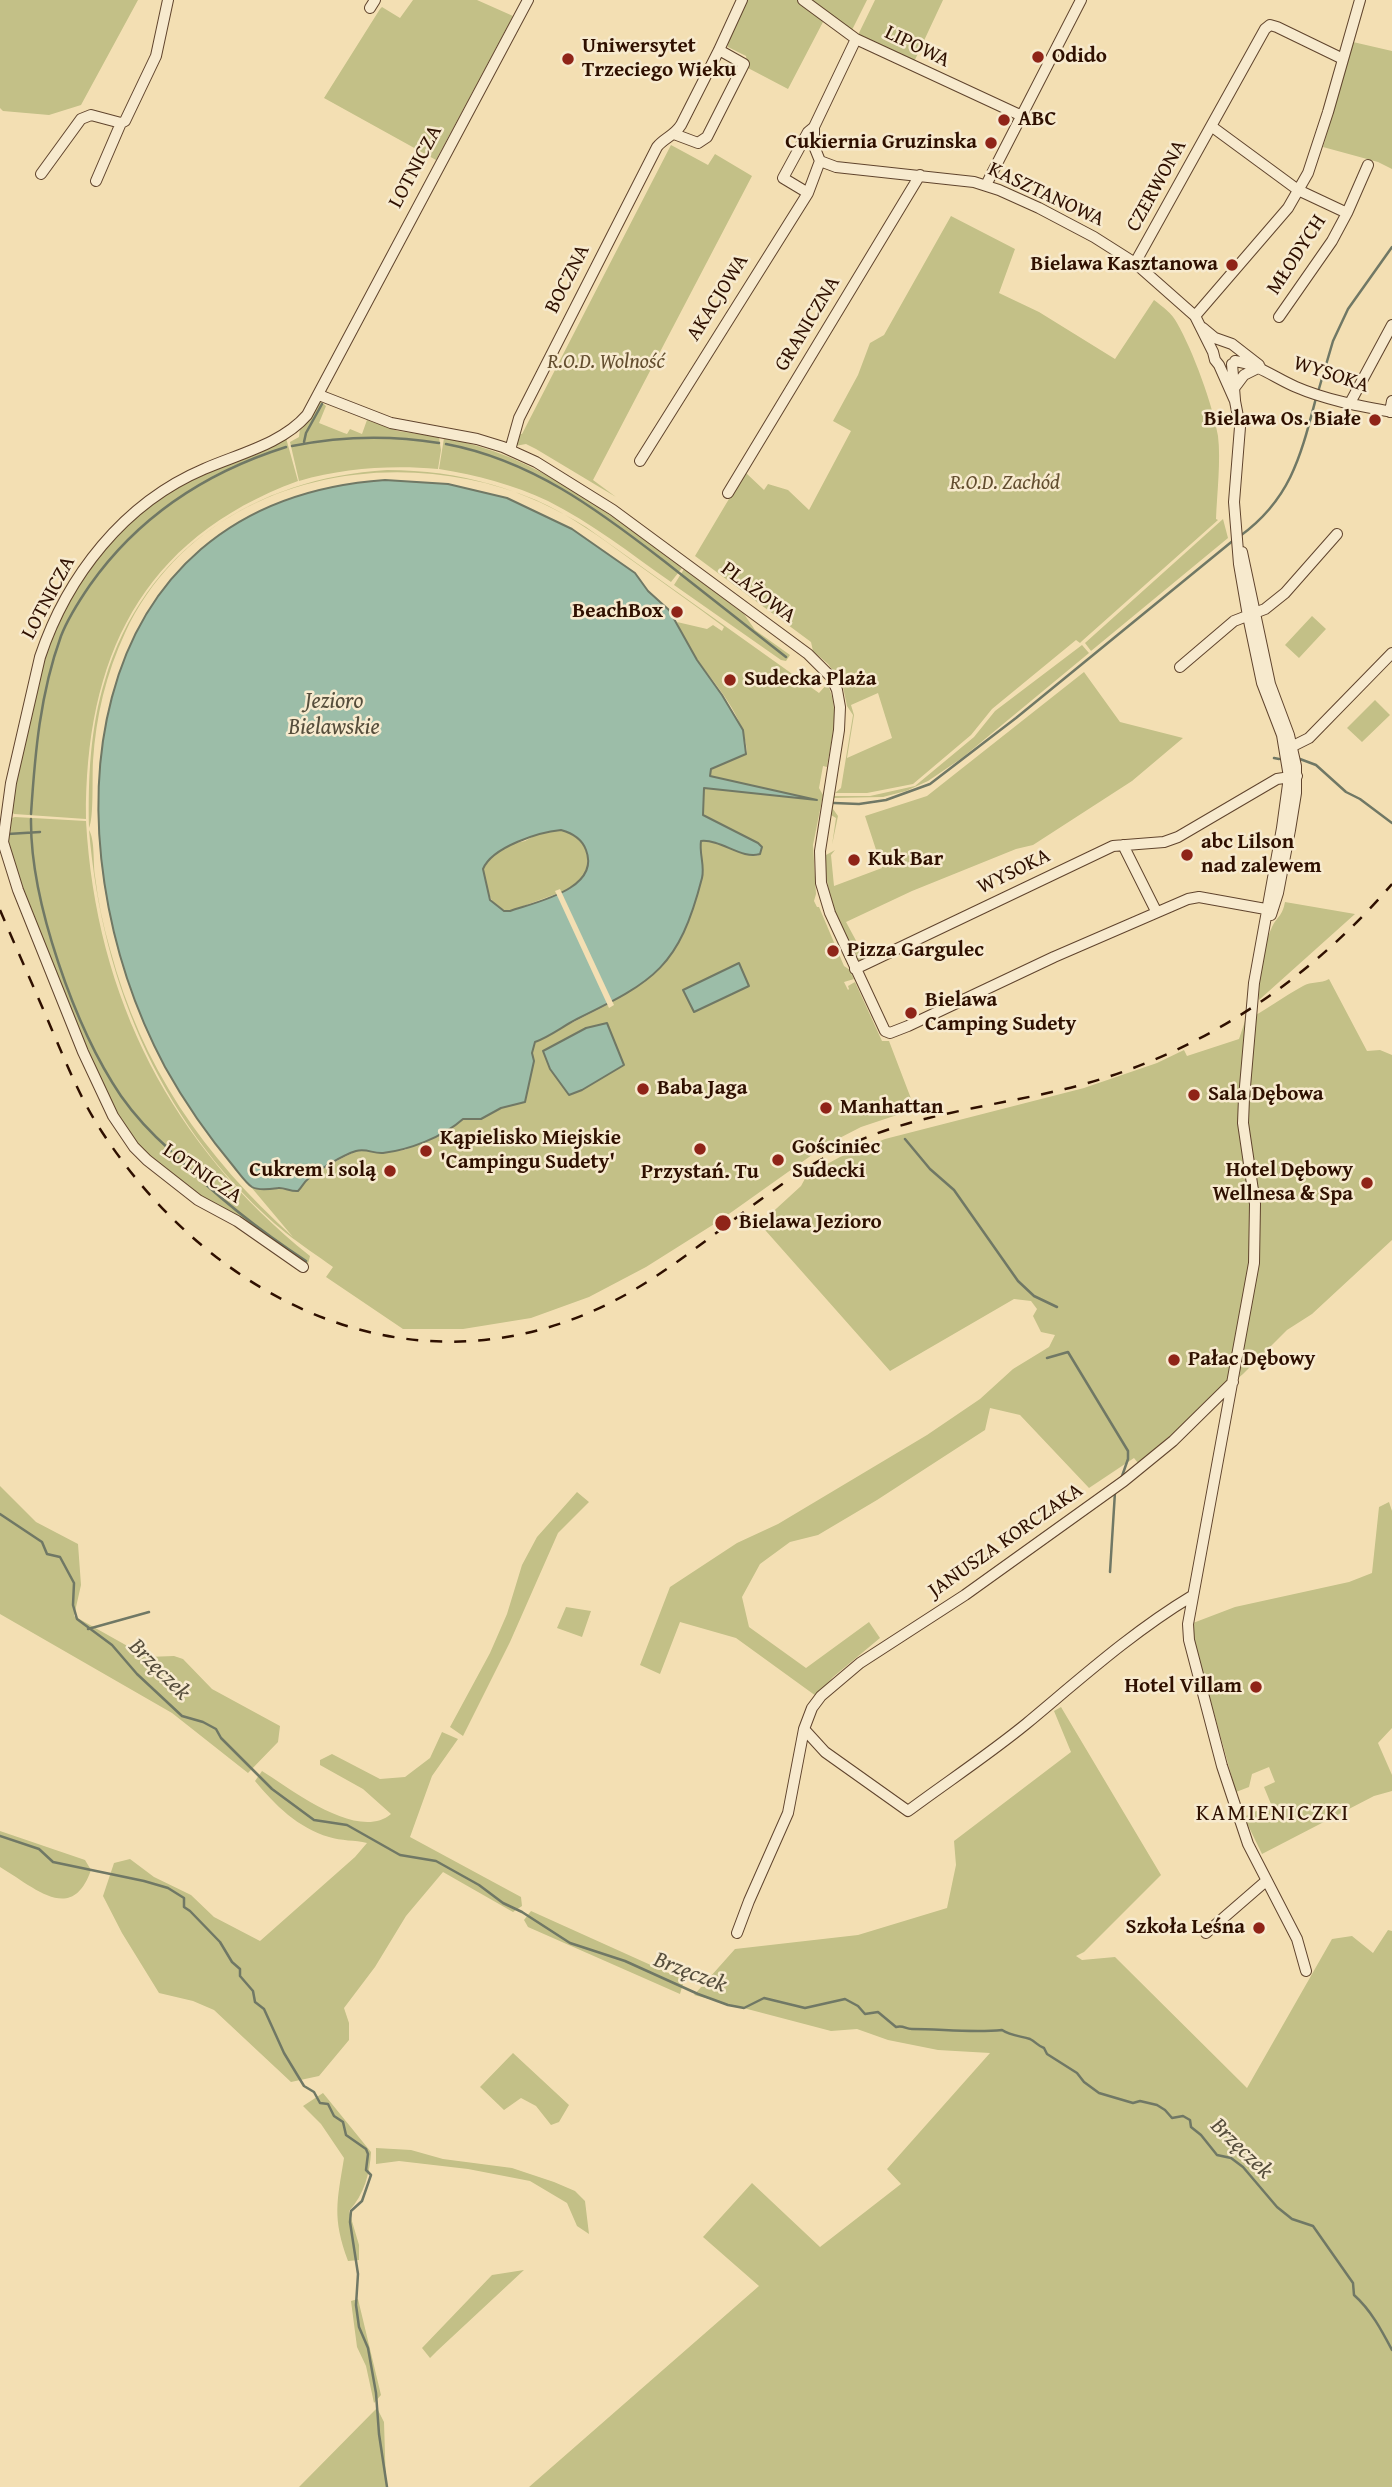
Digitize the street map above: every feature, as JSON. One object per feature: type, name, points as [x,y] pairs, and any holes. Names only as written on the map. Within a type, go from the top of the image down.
[{"type":"street","points":[[96,181],[121,123],[125,121],[156,56],[168,0]]},
{"type":"street","name":"LOTNICZA","points":[[303,1267],[254,1232],[198,1200],[170,1180],[134,1147],[113,1116],[82,1052],[51,977],[2,845],[3,828],[41,654],[65,601],[98,550],[121,524],[160,492],[193,474],[278,438],[307,415],[528,0]]},
{"type":"street","name":"BOCZNA","points":[[510,450],[519,418],[657,147],[674,134],[719,51],[742,0]]},
{"type":"street","name":"LIPOWA","points":[[803,0],[856,39],[1022,116]]},
{"type":"street","points":[[986,185],[1081,0]]},
{"type":"street","points":[[1198,321],[1287,208],[1298,190],[1317,150],[1360,0]]},
{"type":"street","name":"CZERWONA","points":[[1135,263],[1265,29],[1270,26],[1343,59]]},
{"type":"street","points":[[808,193],[783,178],[808,132],[814,127],[856,39]]},
{"type":"street","points":[[674,134],[698,143],[707,137],[744,64],[719,51]]},
{"type":"street","points":[[41,174],[81,118],[91,115],[121,123]]},
{"type":"street","name":"CZERWONA","points":[[1211,126],[1298,190]]},
{"type":"street","points":[[814,127],[814,146],[820,162]]},
{"type":"street","name":"KASZTANOWA","points":[[820,162],[836,167],[986,185],[1039,208],[1094,237],[1135,263],[1214,338],[1224,342]]},
{"type":"street","name":"AKACJOWA","points":[[640,461],[808,193],[820,162]]},
{"type":"street","name":"MŁODYCH","points":[[1279,317],[1332,241],[1368,165]]},
{"type":"street","name":"GRANICZNA","points":[[729,493],[920,175]]},
{"type":"street","name":"MŁODYCH","points":[[1298,190],[1347,213]]},
{"type":"street","name":"KASZTANOWA","points":[[1198,321],[1213,352]]},
{"type":"street","points":[[1350,403],[1392,325]]},
{"type":"street","points":[[1235,401],[1213,352],[1217,345],[1224,342],[1230,343],[1236,349],[1235,401],[1240,427],[1234,502],[1240,564],[1252,614],[1262,683],[1289,748],[1293,776],[1282,828],[1268,929],[1263,935],[1254,983],[1244,1123],[1255,1204],[1254,1263],[1188,1624],[1194,1661],[1228,1787],[1248,1844],[1297,1939],[1306,1971]]},
{"type":"street","name":"WYSOKA","points":[[1236,349],[1260,367]]},
{"type":"street","points":[[1219,365],[1234,363]]},
{"type":"street","name":"WYSOKA","points":[[1234,363],[1260,367],[1296,387],[1391,412]]},
{"type":"street","name":"WYSOKA","points":[[1235,387],[1244,375],[1260,367]]},
{"type":"street","name":"PLAŻOWA","points":[[319,395],[399,426],[463,436],[510,450],[555,472],[609,507],[808,654],[830,676],[839,697],[840,720],[820,845],[819,870],[825,902],[881,1025],[890,1033],[1156,911]]},
{"type":"street","points":[[1391,412],[1392,401]]},
{"type":"street","points":[[1180,667],[1234,621],[1265,609],[1285,593],[1337,534]]},
{"type":"street","points":[[1289,748],[1309,738],[1390,659]]},
{"type":"street","name":"WYSOKA","points":[[855,969],[1113,846],[1170,840],[1277,779],[1293,776]]},
{"type":"street","points":[[1123,845],[1156,911],[1188,898],[1199,897],[1269,910]]},
{"type":"street","name":"JANUSZA KORCZAKA","points":[[737,1933],[788,1813],[804,1729],[812,1708],[832,1685],[860,1663],[965,1595],[1124,1481],[1173,1441],[1233,1382]]},
{"type":"street","points":[[1213,1402],[1229,1401]]},
{"type":"street","points":[[804,1729],[825,1752],[908,1811],[1023,1727],[1070,1686],[1167,1611],[1192,1596]]},
{"type":"street","points":[[1206,1933],[1266,1881]]},
{"type":"green space","points":[[0,0],[138,0],[81,105],[49,115],[3,111],[0,108]]},
{"type":"green space","points":[[413,0],[477,0],[513,16],[436,160],[324,98],[380,9],[382,7],[400,18]]},
{"type":"green space","points":[[746,0],[799,0],[823,22],[788,89],[748,68],[746,56],[728,47],[727,41]]},
{"type":"green space","points":[[809,0],[867,0],[851,32]]},
{"type":"green space","points":[[875,0],[943,0],[914,62],[858,35]]},
{"type":"green space","points":[[1353,42],[1392,51],[1392,169],[1378,162],[1323,147]]},
{"type":"green space","name":"R.O.D. Wolność","points":[[671,145],[708,165],[715,154],[752,176],[593,480],[616,497],[536,449],[526,444],[515,446],[518,434],[522,434]]},
{"type":"green space","name":"R.O.D. Zachód","points":[[951,216],[1015,249],[999,293],[1039,312],[1115,359],[1154,300],[1173,316],[1202,378],[1212,409],[1219,445],[1218,520],[1080,643],[1076,640],[992,709],[971,735],[913,784],[867,793],[835,793],[841,788],[853,715],[847,706],[844,686],[828,664],[813,651],[811,642],[695,556],[745,472],[764,490],[768,484],[788,490],[809,510],[851,431],[833,421],[858,375],[870,343],[884,335]],"holes":[[[878,693],[892,738],[847,758],[854,715],[851,705]]]},
{"type":"green space","points":[[320,401],[326,406],[319,423],[347,434],[350,429],[362,434],[367,420],[398,431],[439,437],[441,450],[438,469],[368,469],[299,481],[290,442],[299,437],[300,428]]},
{"type":"green space","points":[[286,438],[298,481],[243,506],[198,536],[161,571],[132,612],[111,657],[96,707],[88,761],[86,819],[14,814],[10,810],[25,734],[49,642],[71,597],[99,554],[130,520],[181,483]]},
{"type":"green space","points":[[444,438],[510,457],[570,488],[682,568],[671,582],[596,529],[548,501],[495,481],[439,469]]},
{"type":"green space","points":[[387,470],[414,471],[466,478],[491,484],[528,498],[479,482],[419,473],[360,474],[302,486],[248,507],[203,536],[250,505],[293,488],[339,476]]},
{"type":"green space","points":[[562,513],[586,527],[819,693],[827,684],[833,704],[834,725],[827,767],[823,766],[819,788],[823,795],[813,845],[816,894],[814,901],[844,966],[850,970],[854,979],[844,982],[848,990],[848,986],[855,982],[882,1041],[889,1041],[915,1109],[861,1127],[826,1145],[719,1221],[646,1267],[589,1297],[531,1318],[463,1329],[403,1329],[326,1277],[333,1267],[286,1233],[243,1193],[206,1149],[173,1102],[140,1034],[158,1071],[204,1141],[231,1174],[293,1237],[246,1181],[276,1188],[362,1148],[385,1152],[405,1150],[457,1120],[531,1053],[536,1041],[607,1005],[556,894],[510,911],[503,910],[490,896],[483,869],[491,857],[507,845],[525,841],[543,831],[562,828],[574,835],[582,834],[593,870],[576,885],[562,892],[703,874],[700,847],[702,840],[743,853],[757,856],[760,854],[760,844],[704,815],[676,810],[709,776],[710,767],[747,752],[741,726],[735,714],[712,679],[695,657],[691,656],[677,622],[707,629],[713,625],[722,631],[724,627]]},
{"type":"green space","points":[[1223,519],[1228,538],[1091,651],[1085,643]]},
{"type":"green space","points":[[194,543],[159,578],[177,558]]},
{"type":"green space","points":[[684,569],[744,614],[755,630],[790,655],[786,661],[674,585]]},
{"type":"green space","points":[[156,582],[125,633],[107,680],[94,744],[89,828],[91,754],[100,698],[123,634]]},
{"type":"green space","points":[[1312,616],[1326,629],[1299,658],[1285,645]]},
{"type":"green space","points":[[1082,645],[1089,653],[962,758],[928,781],[906,791],[883,797],[834,798],[833,809],[838,816],[832,845],[836,818],[831,815],[834,796],[870,796],[915,786],[974,737],[995,711]]},
{"type":"green space","points":[[1084,672],[1120,722],[1183,738],[1132,781],[1033,845],[1016,849],[912,891],[846,922],[867,961],[858,960],[845,938],[834,909],[827,880],[826,855],[835,850],[831,855],[834,886],[882,868],[865,816],[927,796]]},
{"type":"green space","points":[[1375,700],[1390,715],[1362,742],[1347,728]]},
{"type":"green space","points":[[15,817],[86,821],[93,886],[106,948],[125,1008],[150,1064],[181,1117],[218,1166],[261,1213],[310,1256],[308,1264],[191,1192],[152,1160],[120,1123],[87,1056],[10,856],[8,819]]},
{"type":"green space","points":[[89,830],[93,845],[98,896],[96,888]]},
{"type":"green space","points":[[1285,902],[1355,914],[1259,1000],[1263,953]]},
{"type":"green space","points":[[106,933],[123,992],[137,1028],[125,999]]},
{"type":"green space","points":[[1329,979],[1367,1051],[1380,1050],[1392,1055],[1392,1240],[1312,1314],[1287,1330],[1243,1374],[1138,1463],[1134,1458],[1089,1488],[1020,1415],[990,1408],[985,1430],[877,1500],[818,1535],[790,1542],[760,1564],[742,1597],[749,1627],[806,1668],[869,1622],[880,1638],[833,1677],[816,1696],[736,1638],[680,1622],[660,1674],[640,1665],[670,1587],[737,1543],[778,1524],[927,1435],[980,1399],[1013,1369],[1049,1347],[1055,1335],[1041,1332],[1033,1316],[1037,1309],[1031,1301],[1014,1299],[890,1371],[758,1222],[765,1219],[801,1186],[807,1175],[840,1157],[885,1139],[1084,1088],[1157,1063],[1184,1050],[1187,1056],[1239,1039],[1245,1021],[1303,986]]},
{"type":"green space","points":[[0,1486],[36,1522],[78,1544],[81,1585],[74,1616],[147,1657],[174,1656],[183,1659],[212,1689],[280,1726],[278,1742],[248,1773],[172,1713],[0,1614]]},
{"type":"green space","points":[[577,1492],[589,1502],[558,1533],[510,1642],[463,1736],[450,1727],[490,1653],[507,1614],[522,1565],[537,1537]]},
{"type":"green space","points":[[1389,1502],[1392,1511],[1392,1728],[1378,1743],[1392,1775],[1392,1791],[1374,1796],[1262,1854],[1244,1817],[1271,1804],[1264,1787],[1275,1782],[1269,1767],[1252,1774],[1249,1787],[1236,1792],[1195,1645],[1193,1623],[1235,1607],[1349,1582],[1372,1573],[1379,1507]]},
{"type":"green space","points":[[566,1607],[591,1611],[582,1637],[557,1628]]},
{"type":"green space","points":[[1061,1707],[1161,1875],[1084,1952],[1076,1956],[1082,1960],[1115,1957],[1247,2088],[1332,1939],[1352,1936],[1373,1953],[1388,1930],[1392,1931],[1392,2487],[529,2487],[759,2286],[703,2237],[752,2183],[820,2247],[901,2184],[887,2169],[990,2053],[938,2050],[888,2040],[857,2029],[831,2031],[694,1995],[735,1949],[858,1935],[947,1908],[956,1865],[954,1841],[1071,1752],[1054,1711]]},
{"type":"green space","points":[[442,1732],[458,1739],[432,1776],[410,1837],[521,1897],[522,1906],[513,1912],[443,1872],[406,1916],[375,1967],[344,2008],[349,2023],[349,2040],[319,2076],[291,2082],[214,2010],[193,2001],[159,1993],[103,1896],[114,1863],[130,1859],[154,1877],[191,1895],[214,1917],[260,1941],[355,1857],[367,1843],[329,1837],[297,1822],[255,1781],[262,1771],[325,1810],[361,1822],[377,1821],[391,1814],[363,1789],[320,1765],[320,1760],[332,1754],[380,1779],[405,1777],[430,1758]]},
{"type":"green space","points":[[0,1831],[85,1860],[91,1870],[83,1886],[74,1896],[51,1897],[0,1867]]},
{"type":"green space","points":[[531,1911],[684,1980],[680,1994],[528,1927],[524,1920]]},
{"type":"green space","points":[[513,2053],[569,2105],[559,2122],[551,2125],[536,2106],[521,2098],[504,2110],[480,2087]]},
{"type":"green space","points":[[323,2093],[371,2152],[365,2183],[359,2198],[349,2211],[359,2245],[359,2260],[348,2261],[338,2221],[338,2198],[344,2158],[321,2124],[303,2106]]},
{"type":"green space","points":[[376,2148],[411,2150],[443,2159],[512,2168],[554,2182],[575,2191],[585,2201],[589,2234],[577,2226],[567,2203],[530,2181],[468,2169],[399,2161],[376,2164]]},
{"type":"green space","points":[[524,2270],[430,2358],[422,2348],[492,2275]]},
{"type":"green space","points":[[358,2299],[381,2395],[374,2403],[366,2366],[357,2347],[351,2301]]},
{"type":"green space","points":[[377,2408],[384,2422],[386,2487],[299,2487]]},
{"type":"water","name":"Jezioro Bielawskie","points":[[385,480],[448,484],[507,498],[572,529],[635,573],[648,591],[669,610],[697,660],[743,730],[746,754],[711,769],[710,776],[817,800],[704,788],[703,815],[762,847],[760,854],[753,855],[701,841],[702,878],[693,908],[673,952],[660,968],[626,993],[535,1042],[532,1053],[534,1061],[525,1102],[501,1108],[481,1119],[463,1119],[436,1137],[404,1149],[383,1153],[356,1151],[318,1171],[298,1191],[258,1189],[247,1183],[206,1131],[165,1067],[127,978],[104,883],[99,788],[112,697],[145,616],[201,549],[280,502]],"holes":[[[561,830],[573,835],[586,850],[588,863],[584,875],[575,884],[549,898],[510,911],[504,911],[490,900],[483,869],[488,861],[517,842]]]},
{"type":"water","points":[[739,963],[749,986],[694,1012],[683,990]]},
{"type":"water","points":[[607,1023],[624,1065],[569,1095],[550,1069],[543,1051],[586,1028]]},
{"type":"pier","points":[[560,889],[614,1005],[609,1008],[555,891]]},
{"type":"waterway","points":[[1318,392],[1333,341],[1348,309],[1392,247]]},
{"type":"waterway","points":[[1240,536],[1271,507],[1292,475],[1316,398]]},
{"type":"waterway","points":[[304,442],[322,404]]},
{"type":"waterway","points":[[292,446],[366,438],[439,443]]},
{"type":"waterway","points":[[446,444],[477,451],[535,474],[588,505],[786,657]]},
{"type":"waterway","points":[[31,814],[37,746],[48,680],[64,629],[90,585],[130,538],[176,500],[229,470],[286,447]]},
{"type":"waterway","points":[[834,803],[859,804],[886,800],[930,784],[1016,718],[1235,539]]},
{"type":"waterway","points":[[1274,758],[1279,759]]},
{"type":"waterway","points":[[1300,759],[1316,765],[1346,792],[1392,823]]},
{"type":"waterway","points":[[31,819],[38,887],[47,925],[58,963],[87,1036],[121,1096],[144,1125],[171,1151]]},
{"type":"waterway","points":[[8,834],[40,832]]},
{"type":"waterway","points":[[905,1139],[930,1169],[954,1190],[1018,1281],[1034,1296],[1057,1307]]},
{"type":"waterway","points":[[178,1158],[239,1213],[306,1261]]},
{"type":"waterway","points":[[1047,1358],[1068,1352],[1128,1451],[1121,1479]]},
{"type":"waterway","points":[[1110,1572],[1115,1492]]},
{"type":"waterway","name":"Brzęczek","points":[[0,1514],[42,1542],[47,1554],[60,1557],[74,1583],[73,1605],[77,1619],[112,1645],[137,1674],[182,1716],[216,1729],[221,1738],[272,1789],[314,1820],[347,1825],[400,1855],[436,1861],[570,1943],[625,1961],[728,2005],[744,2008],[764,1998],[805,2008],[845,1999],[858,2006],[865,2014],[878,2012],[896,2027],[1002,2030],[1030,2039],[1044,2048],[1047,2054],[1077,2073],[1099,2093],[1133,2103],[1140,2101],[1157,2105],[1172,2118],[1183,2116],[1190,2120],[1191,2127],[1217,2155],[1231,2158],[1243,2167],[1277,2207],[1292,2219],[1313,2226],[1353,2283],[1354,2295],[1371,2314],[1392,2350]]},
{"type":"waterway","points":[[88,1629],[149,1612]]},
{"type":"waterway","points":[[0,1836],[39,1849],[53,1862],[144,1881],[168,1888],[184,1898],[184,1907],[220,1942],[232,1962],[240,1969],[240,1976],[253,1991],[255,2002],[264,2009],[284,2053],[304,2086],[314,2092],[320,2103],[328,2104],[334,2116],[343,2122],[346,2135],[366,2149],[366,2170],[371,2175],[362,2201],[351,2211],[350,2222],[358,2274],[356,2305],[359,2327],[368,2348],[376,2393],[387,2487]]},
{"type":"railway","points":[[0,910],[94,1120],[148,1192],[200,1244],[259,1286],[322,1317],[390,1336],[461,1342],[533,1332],[606,1305],[673,1265],[801,1172],[834,1152],[870,1136],[917,1121],[1065,1089],[1113,1075],[1202,1037],[1285,985],[1323,954],[1392,884]]},
{"type":"place","name":"Odido","points":[[1038,57]]},
{"type":"place","name":"Uniwersytet Trzeciego Wieku","points":[[568,59]]},
{"type":"place","name":"ABC","points":[[1004,120]]},
{"type":"place","name":"Cukiernia Gruzinska","points":[[991,143]]},
{"type":"place","name":"Bielawa Kasztanowa","points":[[1232,265]]},
{"type":"place","name":"Bielawa Os. Białe","points":[[1375,420]]},
{"type":"place","name":"BeachBox","points":[[677,612]]},
{"type":"place","name":"Sudecka Plaża","points":[[730,680]]},
{"type":"place","name":"abc Lilson nad zalewem","points":[[1187,855]]},
{"type":"place","name":"Kuk Bar","points":[[854,860]]},
{"type":"place","name":"Pizza Gargulec","points":[[833,951]]},
{"type":"place","name":"Bielawa Camping Sudety","points":[[911,1013]]},
{"type":"place","name":"Baba Jaga","points":[[643,1089]]},
{"type":"place","name":"Sala Dębowa","points":[[1194,1095]]},
{"type":"place","name":"Manhattan","points":[[826,1108]]},
{"type":"place","name":"Przystań. Tu","points":[[700,1149]]},
{"type":"place","name":"Kąpielisko Miejskie 'Campingu Sudety'","points":[[426,1151]]},
{"type":"place","name":"Gościniec Sudecki","points":[[778,1160]]},
{"type":"place","name":"Cukrem i solą","points":[[390,1171]]},
{"type":"place","name":"Hotel Dębowy Wellnesa & Spa","points":[[1367,1183]]},
{"type":"place","name":"Bielawa Jezioro","points":[[723,1223]]},
{"type":"place","name":"Pałac Dębowy","points":[[1174,1360]]},
{"type":"place","name":"Hotel Villam","points":[[1256,1687]]},
{"type":"place","name":"Szkoła Leśna","points":[[1259,1928]]},
{"type":"district","name":"KAMIENICZKI","points":[[1273,1814]]}]
